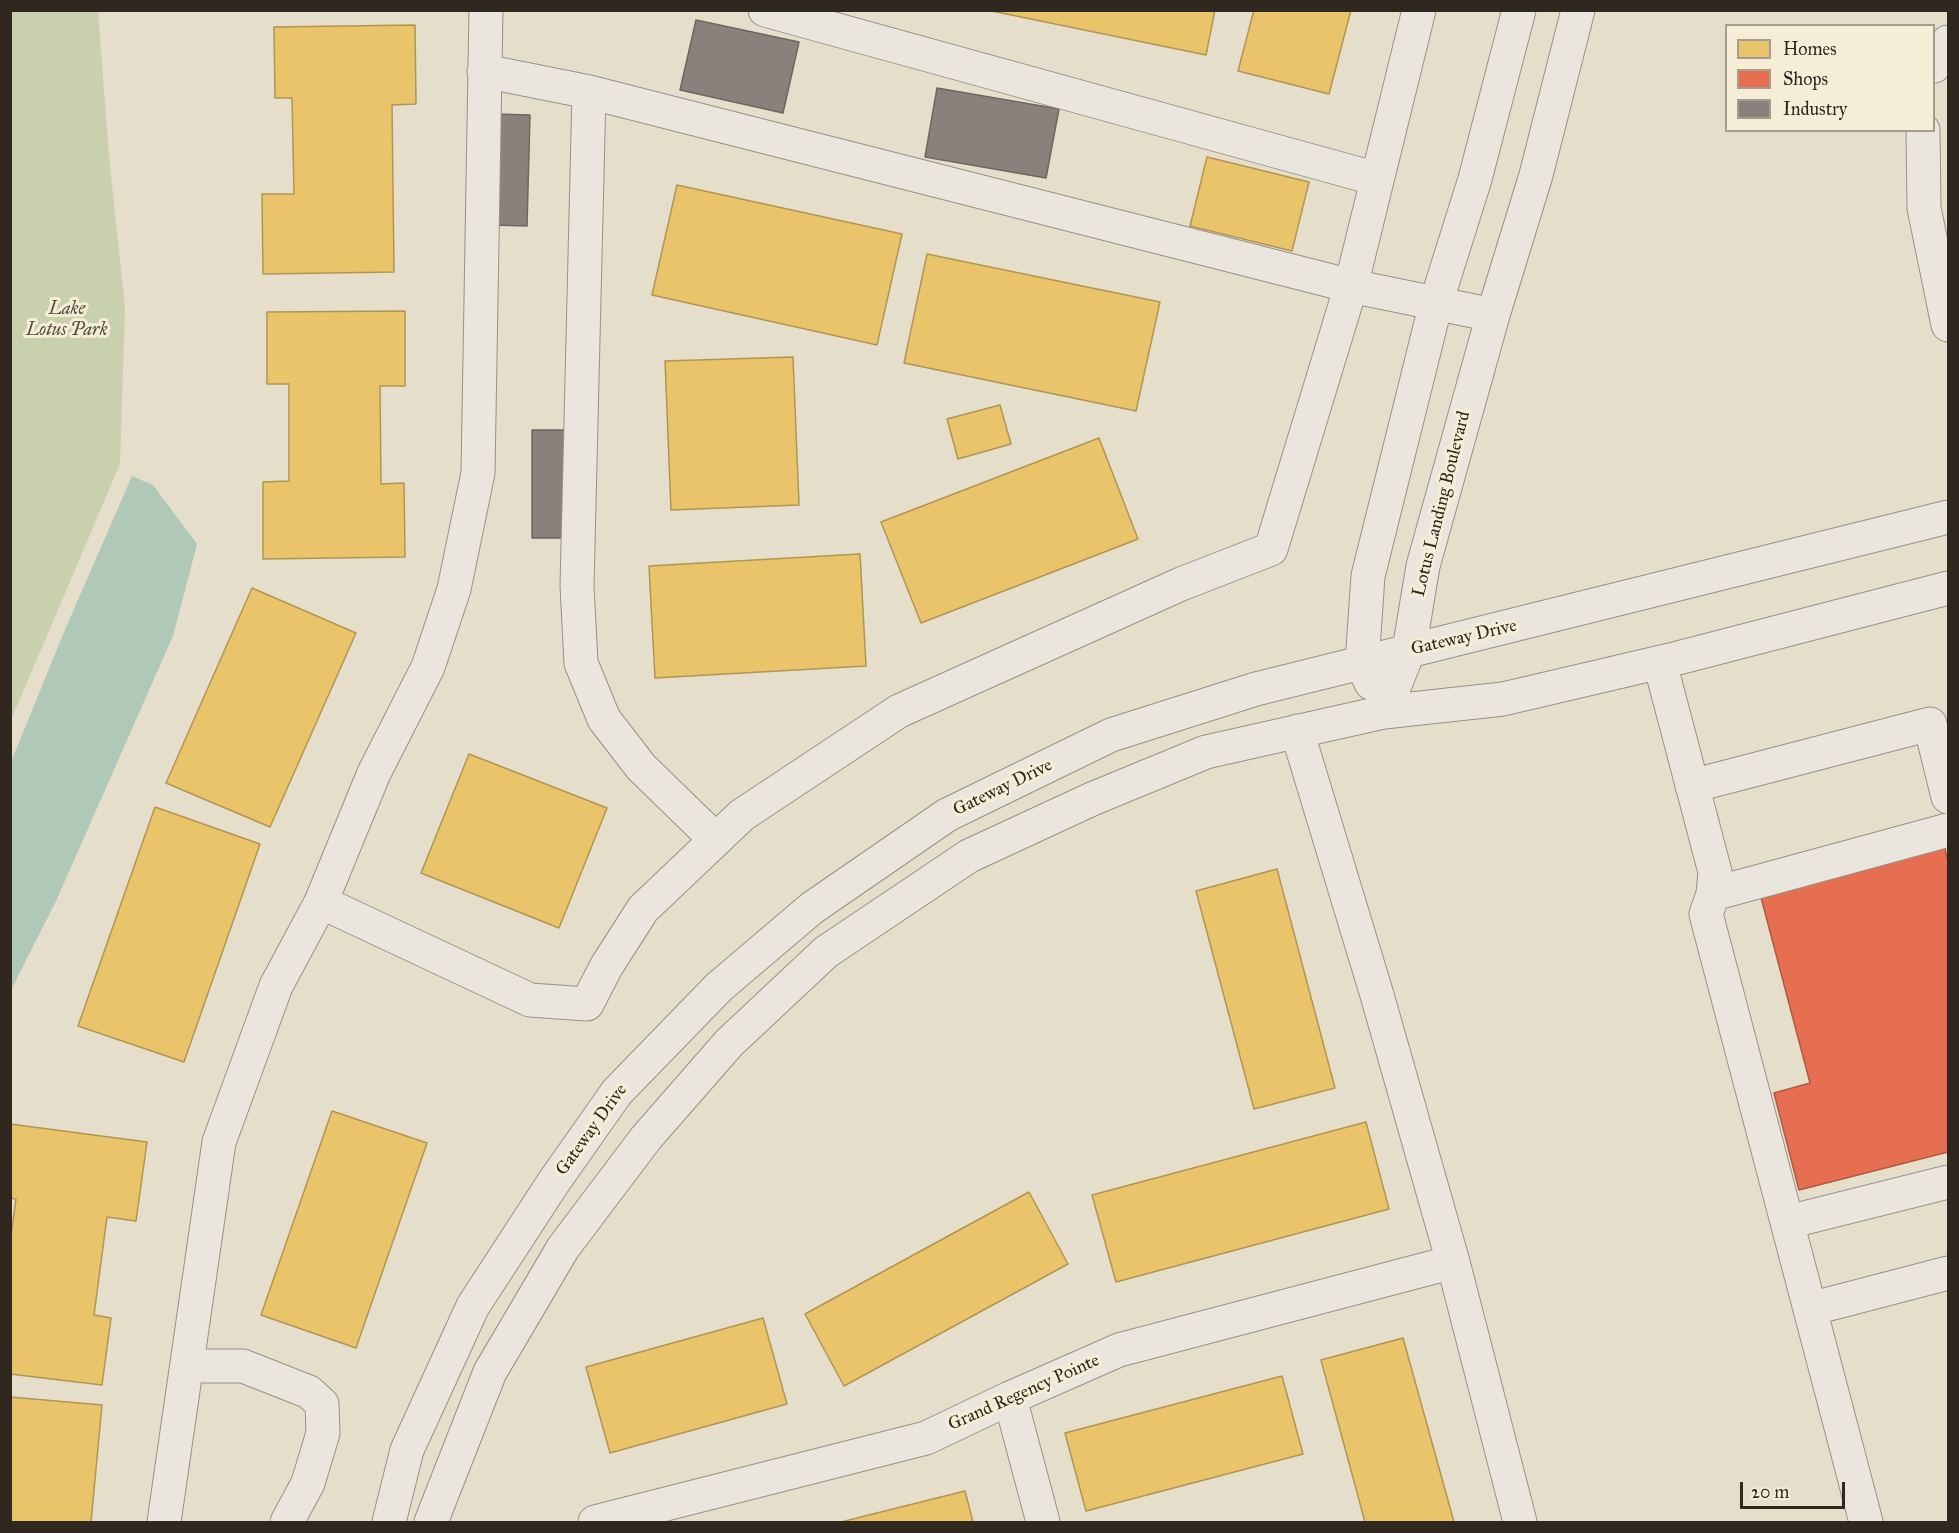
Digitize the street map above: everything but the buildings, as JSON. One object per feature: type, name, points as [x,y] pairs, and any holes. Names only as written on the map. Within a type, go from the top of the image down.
[{"type":"street","points":[[164,1522],[219,1142],[276,986],[321,902],[374,773],[428,667],[454,589],[478,473],[486,10]]},
{"type":"street","points":[[765,10],[1377,179]]},
{"type":"street","points":[[321,902],[530,1000],[587,1004],[606,967],[643,909],[742,815],[899,711],[1181,585],[1271,549],[1351,286],[1419,10]]},
{"type":"street","points":[[1384,712],[1362,663],[1368,576],[1436,303],[1475,178],[1519,10]]},
{"type":"street","name":"Lotus Landing Boulevard","points":[[1384,712],[1409,650],[1423,566],[1493,315],[1536,175],[1578,10]]},
{"type":"street","points":[[1935,64],[1948,42]]},
{"type":"street","points":[[484,71],[589,92],[1351,286],[1493,315]]},
{"type":"street","points":[[589,92],[577,586],[581,663],[604,719],[641,767],[716,840]]},
{"type":"street","points":[[1923,132],[1924,207],[1948,325]]},
{"type":"street","name":"Gateway Drive","points":[[389,1522],[407,1450],[473,1306],[553,1183],[617,1092],[718,987],[812,908],[947,815],[1111,735],[1256,689],[1948,517]]},
{"type":"street","points":[[431,1522],[490,1372],[563,1248],[646,1138],[729,1043],[826,952],[969,856],[1092,799],[1206,752],[1384,712],[1503,699],[1660,663],[1948,588]]},
{"type":"street","points":[[1660,663],[1715,872],[1713,894],[1706,914],[1866,1522]]},
{"type":"street","points":[[1692,786],[1930,724],[1948,797]]},
{"type":"street","points":[[1297,731],[1377,995],[1453,1262],[1520,1522]]},
{"type":"street","points":[[1713,894],[1948,830]]},
{"type":"street","points":[[1788,1222],[1948,1182]]},
{"type":"street","name":"Grand Regency Pointe","points":[[596,1522],[926,1438],[1119,1350],[1453,1262]]},
{"type":"street","points":[[1810,1310],[1948,1274]]},
{"type":"street","points":[[187,1366],[243,1366],[309,1392],[322,1404],[323,1433],[308,1483],[287,1522]]},
{"type":"street","points":[[1010,1398],[1043,1522]]},
{"type":"green space","name":"Lake Lotus Park","points":[[11,10],[98,11],[109,156],[125,308],[120,464],[11,720]]},
{"type":"shaded area","points":[[132,476],[153,485],[197,544],[173,636],[56,901],[11,990],[11,762],[64,632]]}]
